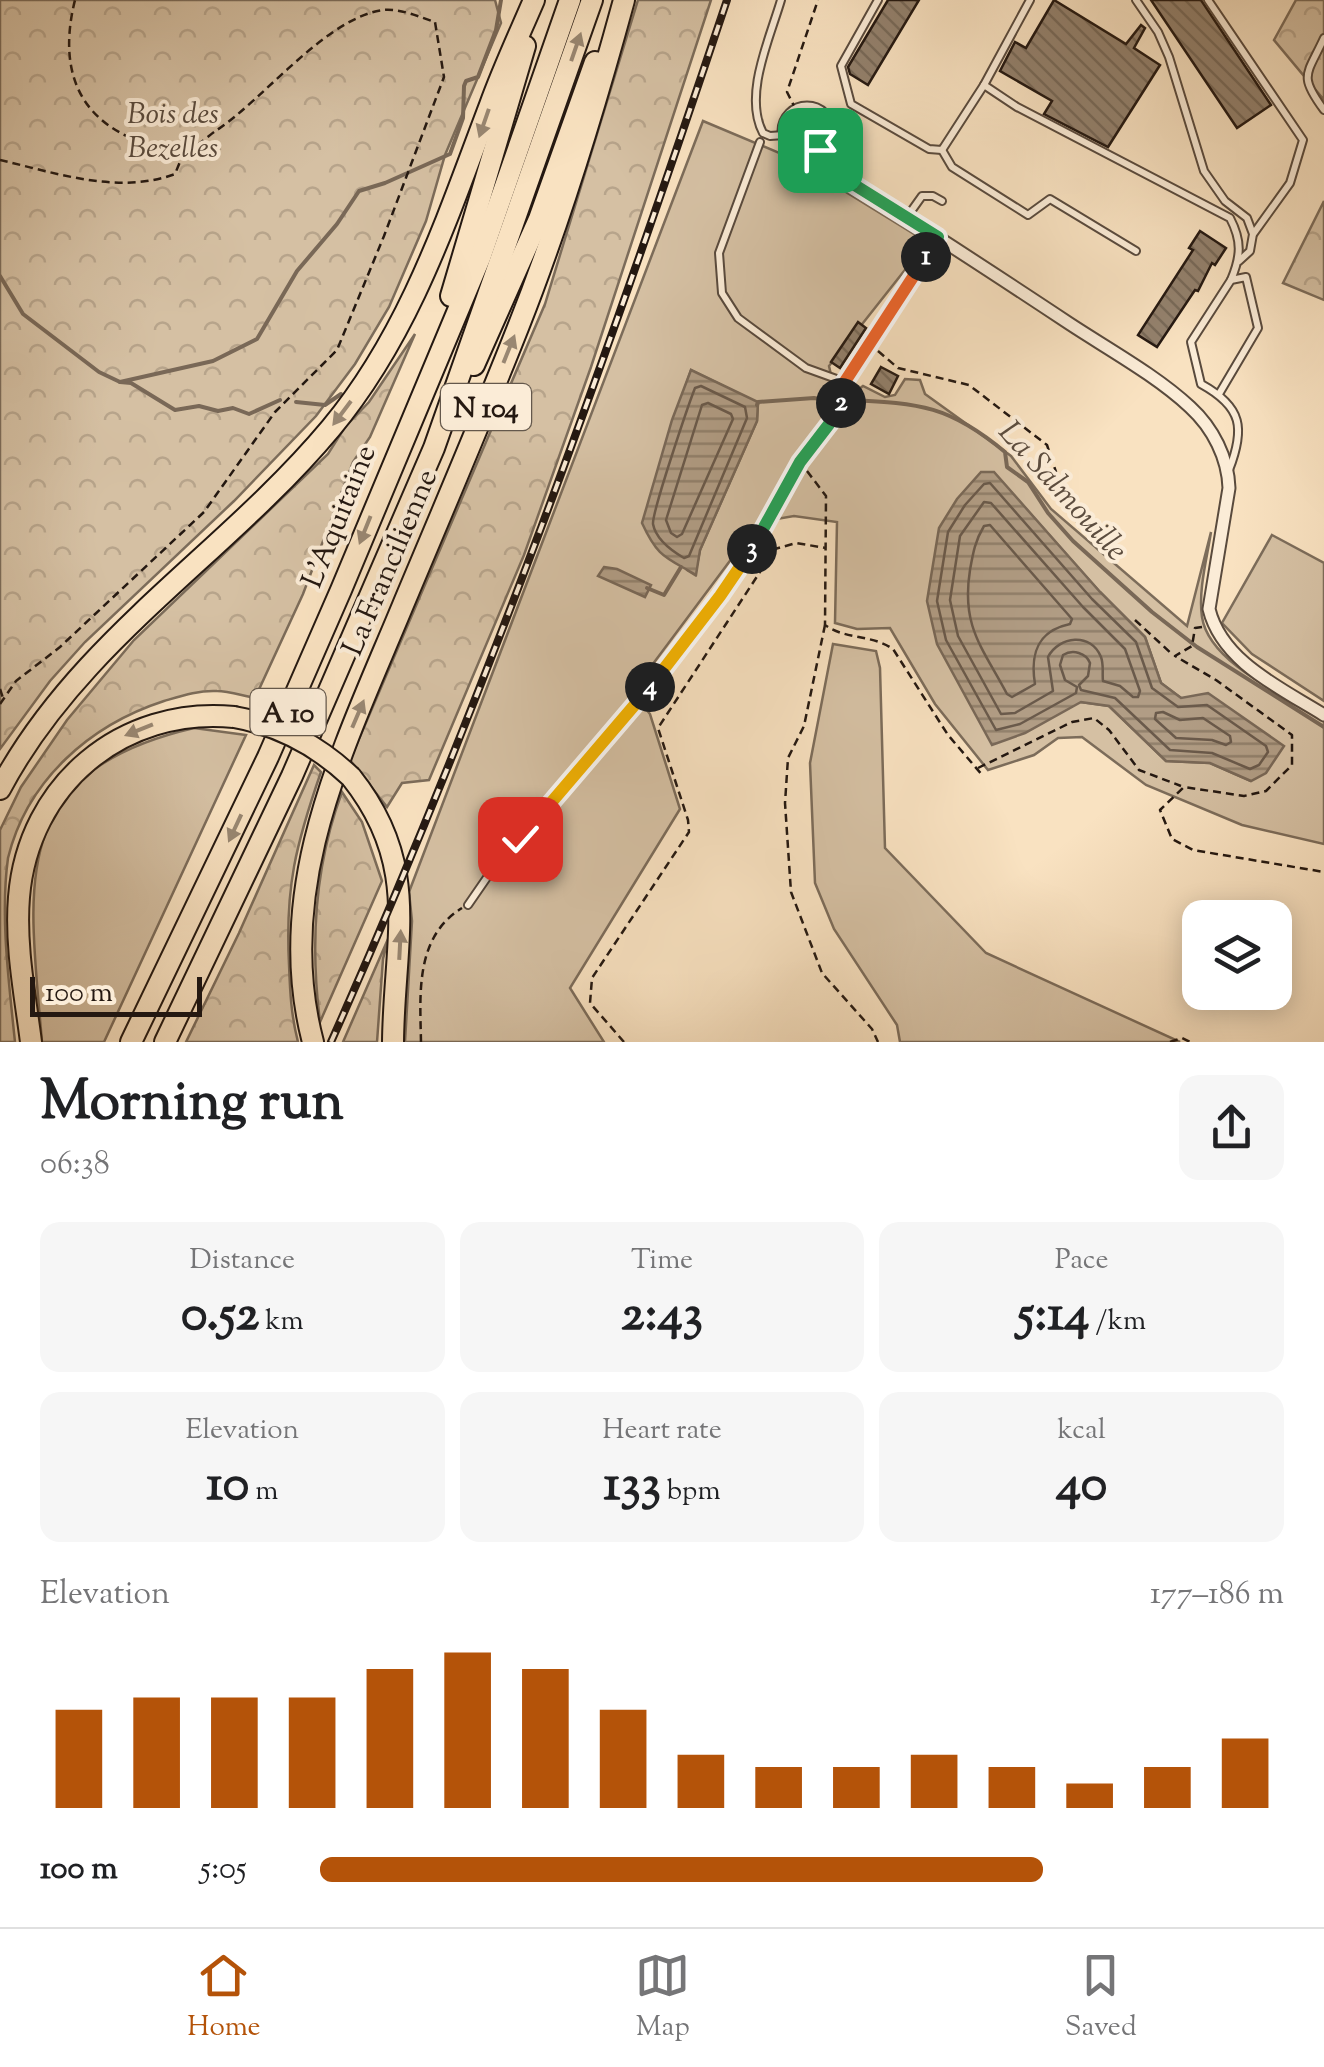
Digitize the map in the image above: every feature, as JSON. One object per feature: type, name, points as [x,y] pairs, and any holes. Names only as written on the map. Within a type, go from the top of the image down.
[{"type":"highway","points":[[428,376],[514,89],[535,0]]},
{"type":"highway","points":[[0,788],[32,734],[75,680],[300,462],[359,390],[396,332],[431,262],[490,103],[535,0]]},
{"type":"highway","name":"L'Aquitaine","points":[[131,1042],[268,757],[480,258],[570,0]]},
{"type":"highway","name":"L'Aquitaine","points":[[165,1042],[277,808],[434,448],[592,0]]},
{"type":"highway","points":[[434,448],[518,271],[622,0]]},
{"type":"highway","name":"La Francilienne","points":[[313,1042],[301,924],[314,835],[351,730],[541,268],[600,88],[622,0]]},
{"type":"highway","points":[[31,1042],[19,898],[24,859],[46,809],[79,766],[119,738],[157,723],[184,718],[234,718],[259,722],[296,737],[351,776],[377,815],[397,868],[401,926],[393,1042]]},
{"type":"street","points":[[796,110],[819,110],[829,122],[830,138],[820,150],[805,154],[791,148],[784,135],[786,120],[796,110]]},
{"type":"street","points":[[820,150],[837,174],[1189,406],[1213,435],[1228,471],[1209,609],[1213,624],[1234,655],[1324,716]]},
{"type":"lane","points":[[781,0],[762,62],[757,113],[763,133],[784,135]]},
{"type":"lane","points":[[878,0],[841,66],[851,104],[929,149],[942,150]]},
{"type":"lane","points":[[942,150],[984,85],[1030,0]]},
{"type":"lane","points":[[1136,0],[1170,57],[1204,170],[1226,201],[1247,218],[1253,234]]},
{"type":"lane","points":[[1208,0],[1302,140],[1290,183],[1253,234],[1250,251],[1238,262]]},
{"type":"lane","points":[[1324,38],[1306,78],[1308,88],[1324,110]]},
{"type":"lane","points":[[984,85],[1017,108],[1230,218],[1241,239],[1238,262],[1231,280],[1191,342],[1201,384],[1219,394],[1240,425],[1239,443],[1228,471]]},
{"type":"lane","points":[[760,142],[719,253],[722,293],[738,318],[806,368],[844,383]]},
{"type":"lane","points":[[942,150],[952,168],[1028,214],[1050,199],[1136,251]]},
{"type":"lane","points":[[907,217],[922,196],[933,196],[942,202]]},
{"type":"lane","points":[[468,905],[488,876],[632,709],[720,596],[773,516],[800,462],[833,419],[846,393],[844,383],[938,237]]},
{"type":"lane","points":[[1219,394],[1258,328],[1246,277],[1231,280]]},
{"type":"path","points":[[76,0],[68,51],[72,78],[88,108],[113,130],[165,150],[184,152]]},
{"type":"path","points":[[796,110],[787,92],[818,0]]},
{"type":"path","points":[[0,160],[64,175],[148,184],[175,174],[184,152],[246,110],[298,59],[343,26],[384,10],[435,22],[444,77],[337,350],[275,412],[204,512],[60,648],[16,681],[0,704]]},
{"type":"path","points":[[870,344],[898,368],[970,385],[1046,444],[1080,528]]},
{"type":"path","points":[[800,462],[826,496],[825,625],[804,726],[788,758],[786,802],[792,892],[822,973],[872,1029],[878,1042]]},
{"type":"path","points":[[624,1042],[590,1003],[592,978],[690,832],[658,728],[774,549],[796,543],[826,548]]},
{"type":"path","points":[[976,769],[1072,722],[1094,718],[1109,730],[1139,770],[1184,787],[1244,796],[1266,791],[1292,765],[1292,735],[1216,680],[1174,656],[1135,620]]},
{"type":"path","points":[[1174,656],[1192,646],[1195,628],[1213,624]]},
{"type":"path","points":[[825,625],[838,634],[879,639],[892,649],[948,735],[983,776]]},
{"type":"path","points":[[0,688],[4,699]]},
{"type":"path","points":[[1184,787],[1160,810],[1172,839],[1192,850],[1324,872]]},
{"type":"path","points":[[421,1042],[420,980],[426,953],[447,918],[468,905]]},
{"type":"path","points":[[1170,1042],[1182,1038],[1190,1042]]},
{"type":"green space","name":"Bois des Bezelles","points":[[0,0],[495,0],[501,23],[445,155],[426,221],[389,307],[355,364],[316,416],[234,501],[85,642],[50,681],[0,749]]},
{"type":"green space","points":[[638,0],[711,0],[591,367],[524,555],[429,780],[402,783],[387,807],[350,760],[545,304]]},
{"type":"green space","points":[[1296,0],[1324,0],[1324,100],[1274,40]]},
{"type":"green space","points":[[703,121],[789,157],[927,242],[829,366],[834,388],[852,394],[863,386],[885,397],[895,395],[905,379],[920,380],[925,394],[1011,456],[1051,509],[1187,626],[1211,532],[1201,596],[1208,634],[1234,664],[1324,719],[1324,844],[1242,825],[1146,785],[1082,737],[1058,738],[1034,755],[988,770],[935,704],[890,628],[857,629],[835,623],[837,522],[794,516],[759,522],[632,692],[650,714],[680,809],[570,988],[604,1042],[405,1042],[412,921],[409,892]],"holes":[[[691,370],[758,403],[757,421],[700,550],[695,575],[687,570],[669,435]],[[994,473],[1145,637],[1161,683],[1181,698],[1251,781],[1210,763],[1166,761],[1109,706],[1081,702]]]},
{"type":"green space","points":[[1324,201],[1324,300],[1283,283]]},
{"type":"green space","points":[[415,334],[370,437],[353,462],[303,594],[255,698],[204,691],[137,711],[65,759],[30,804],[8,858],[5,926],[15,1042],[0,1042],[0,830],[21,787],[67,720],[134,640],[328,454]]},
{"type":"green space","points":[[1272,535],[1324,563],[1324,701],[1252,654],[1222,623]]},
{"type":"green space","points":[[833,644],[876,651],[880,668],[885,848],[986,953],[1180,1042],[900,1042],[897,1025],[834,929],[815,883],[810,763]]},
{"type":"green space","points":[[194,728],[246,735],[104,1042],[42,1042],[34,933],[35,886],[42,843],[59,806],[89,774],[133,748]]},
{"type":"green space","points":[[314,765],[321,772],[299,844],[289,912],[290,993],[298,1042],[186,1042],[239,933]]},
{"type":"green space","points":[[342,792],[362,822],[382,881],[320,1022],[315,963],[317,906],[325,848]]},
{"type":"green space","points":[[388,939],[377,1042],[343,1042]]},
{"type":"water","points":[[691,370],[758,402],[757,421],[700,550],[696,575],[658,550],[642,523]]},
{"type":"water","points":[[981,472],[994,472],[1145,637],[1161,683],[1181,698],[1208,693],[1284,746],[1266,773],[1251,781],[1210,763],[1166,761],[1109,706],[1081,702],[1025,733],[992,745],[937,644],[927,601],[939,528]]},
{"type":"water","points":[[604,567],[651,585],[645,597],[598,576]]},
{"type":"building","points":[[888,0],[919,0],[868,85],[850,74],[848,67]]},
{"type":"building","points":[[1054,0],[1126,44],[1141,25],[1145,28],[1134,48],[1160,65],[1108,147],[1044,114],[1052,101],[1000,71],[1015,42],[1026,48]]},
{"type":"building","points":[[1151,0],[1201,0],[1271,105],[1237,128]]},
{"type":"building","points":[[1200,231],[1226,248],[1157,347],[1138,335],[1193,250],[1189,248]]},
{"type":"building","points":[[858,322],[866,328],[840,368],[831,362]]},
{"type":"building","points":[[881,367],[898,376],[889,394],[871,384]]},
{"type":"waterway","points":[[120,382],[213,361],[257,339],[297,271],[359,191],[450,154],[463,118],[464,86],[466,81],[478,77],[496,30],[501,0]]},
{"type":"waterway","name":"La Salmouille","points":[[0,276],[23,314],[99,372],[131,383],[175,410],[199,406],[218,411],[233,408],[249,414],[280,400]]},
{"type":"waterway","name":"La Salmouille","points":[[296,402],[325,405],[341,394]]},
{"type":"waterway","name":"La Salmouille","points":[[757,405],[814,398],[831,401]]},
{"type":"waterway","name":"La Salmouille","points":[[850,400],[933,410],[985,437],[1005,452],[1007,467],[1028,482],[1073,541],[1152,612],[1197,647],[1324,727]]},
{"type":"waterway","name":"La Salmouille","points":[[647,588],[664,595],[681,567]]},
{"type":"railway","points":[[331,1042],[440,785],[542,526],[727,0]]},
{"type":"route","points":[[520,839],[632,709],[720,596],[773,516],[800,462],[833,419],[846,393],[844,383],[938,237],[837,174],[820,150]]}]
